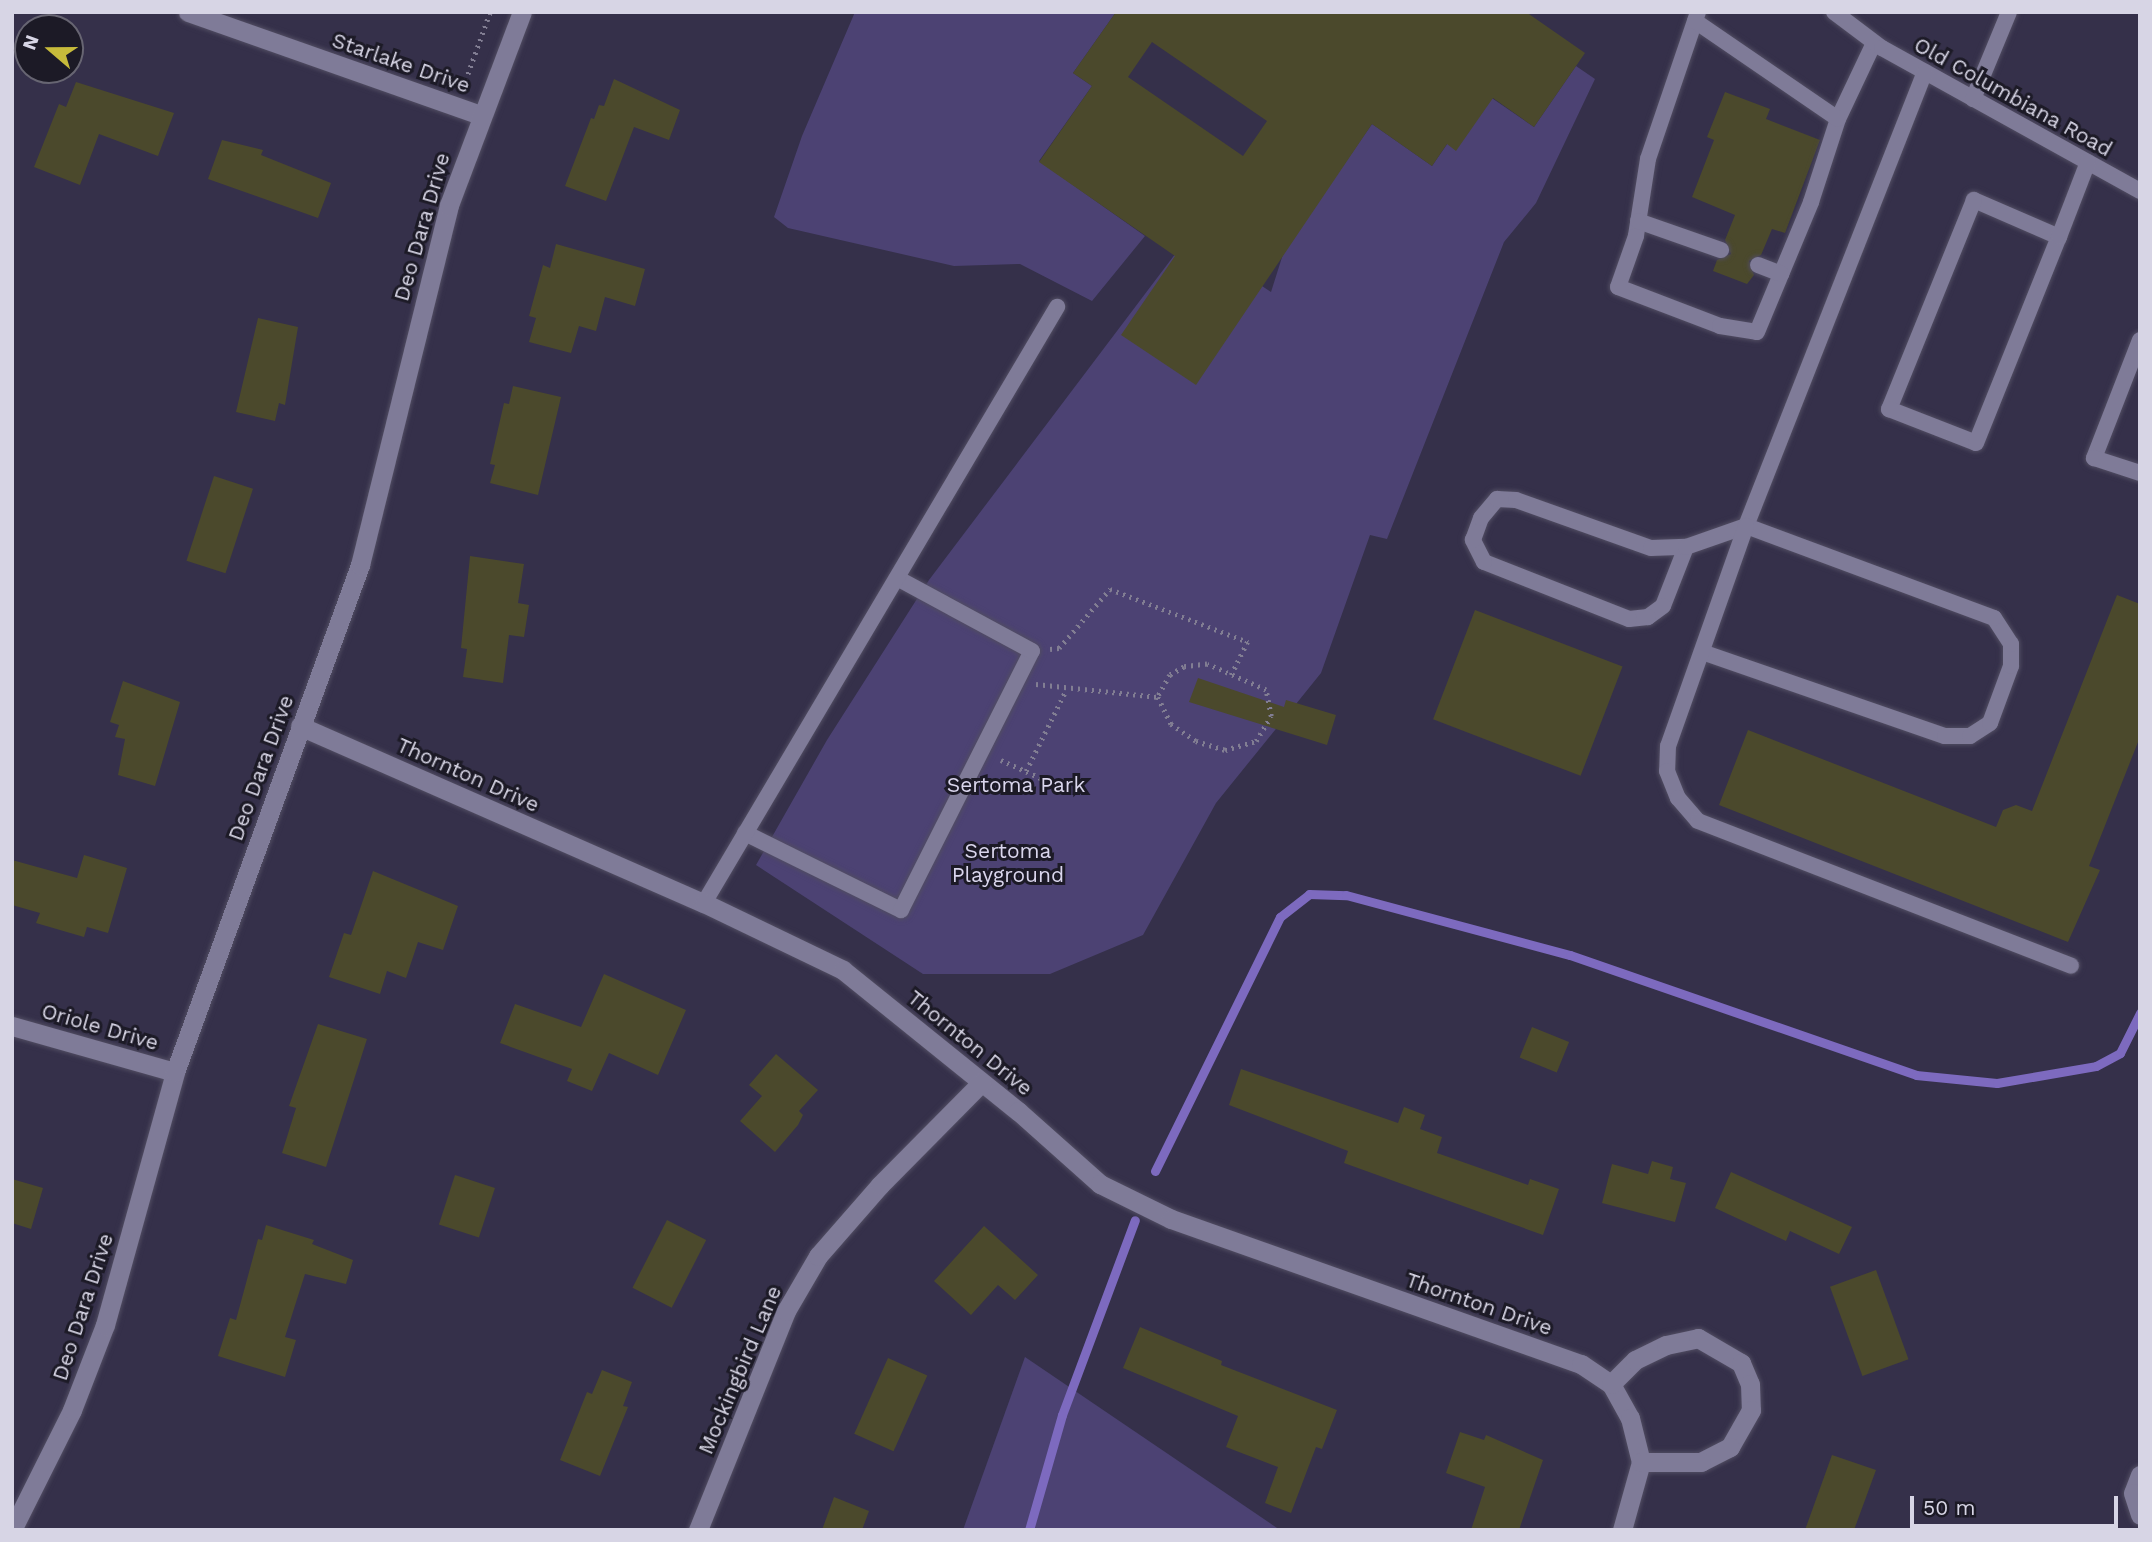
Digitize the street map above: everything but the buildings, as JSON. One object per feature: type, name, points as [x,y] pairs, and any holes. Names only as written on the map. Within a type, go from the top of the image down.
[{"type":"street","name":"Starlake Drive","points":[[188,12],[481,115]]},
{"type":"street","name":"Deo Dara Drive","points":[[12,1530],[72,1410],[105,1325],[175,1072],[360,565],[449,205],[522,12]]},
{"type":"street","name":"Thornton Drive","points":[[300,726],[704,903],[843,970],[1100,1184],[1171,1219],[1581,1364],[1611,1384],[1630,1418],[1642,1462]]},
{"type":"street","name":"Oriole Drive","points":[[12,1026],[175,1072]]},
{"type":"street","name":"Mockingbird Lane","points":[[698,1530],[786,1311],[818,1256],[880,1185],[981,1083]]},
{"type":"street","points":[[1611,1384],[1635,1360],[1666,1345],[1698,1338],[1741,1363],[1750,1384],[1751,1410],[1730,1447],[1701,1462],[1642,1462],[1622,1530]]},
{"type":"street","points":[[2140,1475],[2133,1493],[2140,1515]]},
{"type":"lane","name":"Old Columbiana Road","points":[[1834,12],[1874,43],[2140,191]]},
{"type":"lane","points":[[1973,99],[2009,12]]},
{"type":"lane","points":[[1838,119],[1696,16],[1648,159],[1638,221],[1618,287],[1720,326],[1757,332],[1838,119],[1874,43]]},
{"type":"lane","points":[[1925,72],[1746,527],[1668,746],[1667,771],[1678,799],[1698,821],[2071,966]]},
{"type":"lane","points":[[2059,237],[1974,200],[1889,409],[1976,443],[2059,237],[2088,162]]},
{"type":"lane","points":[[1638,221],[1721,250]]},
{"type":"lane","points":[[1758,265],[1781,274]]},
{"type":"lane","points":[[704,903],[1057,307]]},
{"type":"lane","points":[[2140,340],[2094,458],[2140,473]]},
{"type":"lane","points":[[1686,547],[1663,606],[1648,617],[1629,619],[1484,562],[1473,540],[1480,518],[1497,499],[1516,500],[1651,548],[1686,547],[1746,527],[1994,618],[2011,644],[2011,666],[1990,723],[1970,736],[1945,736],[1702,652]]},
{"type":"lane","points":[[746,833],[901,910],[1032,650],[897,578]]},
{"type":"path","points":[[455,106],[490,12]]},
{"type":"path","points":[[1032,650],[1059,648],[1110,589],[1248,641],[1231,674]]},
{"type":"path","points":[[1207,664],[1266,690],[1271,716],[1256,741],[1225,750],[1196,741],[1171,724],[1158,697],[1170,675],[1184,667],[1207,664]]},
{"type":"path","points":[[1019,677],[1066,690],[1158,697]]},
{"type":"path","points":[[1026,771],[1066,690]]},
{"type":"path","points":[[982,751],[1048,781]]},
{"type":"green space","points":[[855,12],[1116,12],[1073,73],[1092,86],[1039,161],[1145,236],[1092,301],[1020,264],[954,266],[788,228],[774,217],[802,136]]},
{"type":"green space","name":"Sertoma Park","points":[[1576,66],[1595,79],[1536,203],[1504,242],[1387,539],[1370,535],[1321,673],[1216,803],[1143,935],[1050,974],[923,974],[756,865],[827,740],[929,580],[1188,237],[1271,292],[1284,251],[1372,124],[1432,166],[1483,92],[1534,127]]},
{"type":"green space","points":[[1025,1357],[1280,1530],[963,1530]]},
{"type":"waterway","points":[[1155,1171],[1280,917],[1309,894],[1346,895],[1570,955],[1916,1075],[1997,1083],[2096,1066],[2120,1053],[2140,1013]]},
{"type":"waterway","points":[[1029,1530],[1062,1415],[1135,1220]]},
{"type":"park label","name":"Sertoma Playground","points":[[1008,863]]}]
